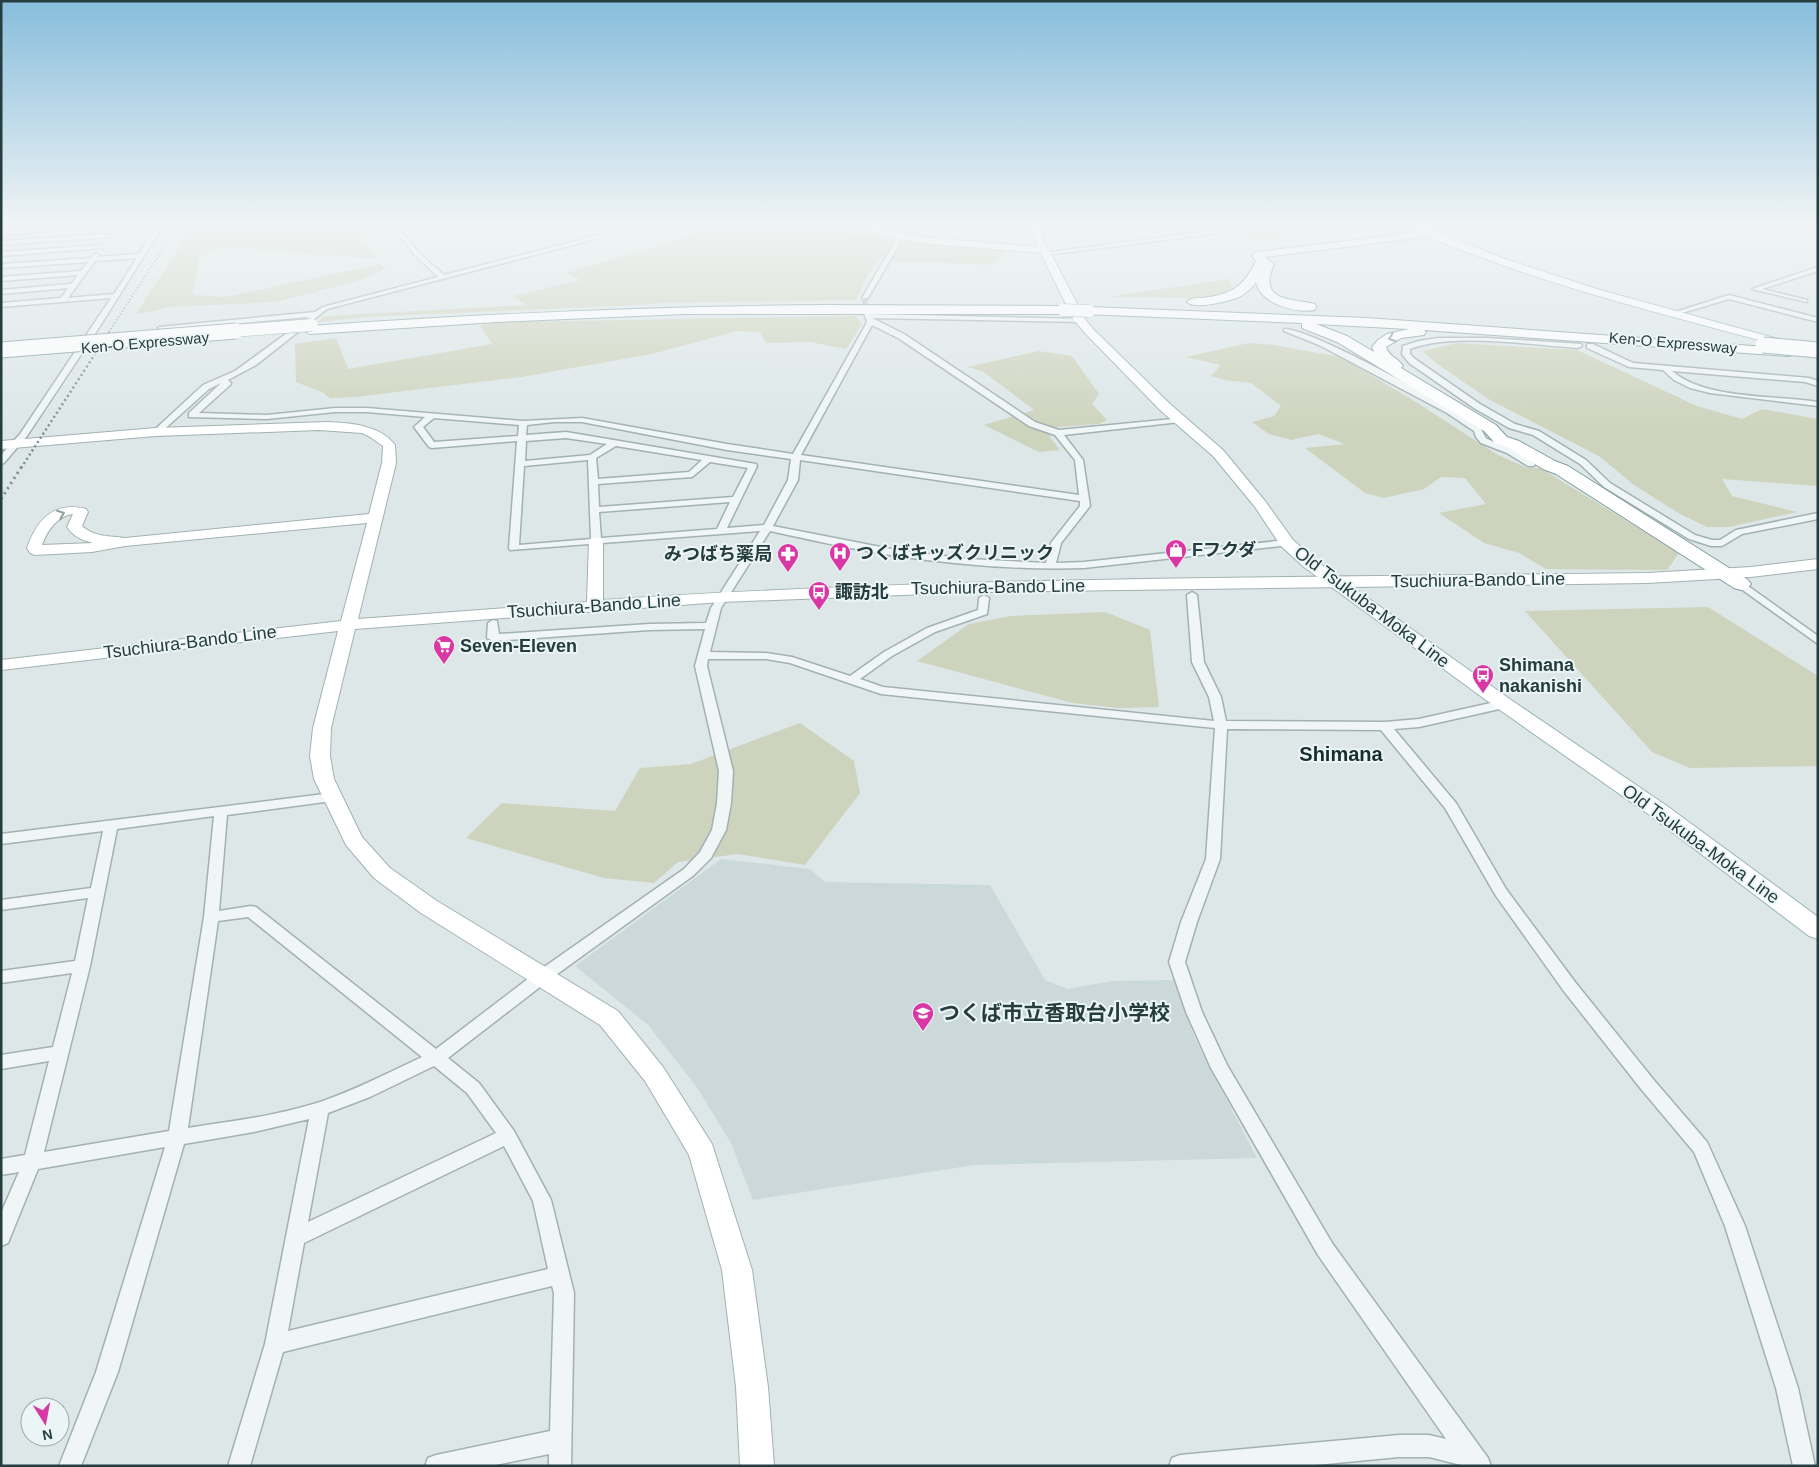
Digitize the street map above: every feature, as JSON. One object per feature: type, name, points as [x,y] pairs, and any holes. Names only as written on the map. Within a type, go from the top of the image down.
[{"type":"highway","points":[[1086,310],[1225,298],[1240,292]]},
{"type":"highway","points":[[1265,292],[1280,300],[1306,307],[1533,327]]},
{"type":"highway","name":"Ken-O Expressway","points":[[1,350],[313,323],[483,314],[810,304],[1004,304],[1063,307]]},
{"type":"highway","points":[[1063,307],[1086,310],[1266,319],[1307,325],[1325,331],[1466,412],[1490,428],[1501,440],[1513,444],[1549,465],[1562,470],[1734,579]]},
{"type":"highway","name":"Ken-O Expressway","points":[[1,356],[313,323],[683,310],[1063,307]]},
{"type":"highway","name":"Ken-O Expressway","points":[[1086,310],[1327,314],[1533,327],[1759,347],[1788,352],[1818,351]]},
{"type":"highway","name":"Ken-O Expressway","points":[[1086,310],[1367,322],[1818,351]]},
{"type":"highway","points":[[1562,470],[1558,464],[1536,451],[1527,442],[1528,439],[1471,412],[1388,361],[1379,351],[1382,342],[1395,336],[1412,332],[1452,330],[1759,347]]},
{"type":"main road","name":"Old Tsukuba-Moka Line","points":[[1074,292],[1120,363],[1218,453],[1255,498],[1287,543],[1343,588],[1504,704],[1659,811],[1818,930]]},
{"type":"main road","points":[[1613,292],[1818,351]]},
{"type":"main road","points":[[1,445],[156,432],[319,426],[346,427],[373,434],[385,440],[389,445],[390,463],[374,518],[320,743],[324,779],[353,840],[382,873],[429,907],[609,1018],[654,1074],[702,1152],[737,1270],[752,1386],[757,1466]]},
{"type":"main road","points":[[124,542],[110,546],[54,550],[36,550],[34,548],[36,541],[56,514],[65,511],[80,511],[74,527],[81,533],[99,540],[124,542],[374,518]]},
{"type":"main road","points":[[54,550],[75,542],[81,533]]},
{"type":"main road","points":[[595,605],[596,540]]},
{"type":"main road","name":"Tsuchiura-Bando Line","points":[[1,675],[346,631],[493,623],[719,603],[979,587],[1665,588],[1734,579],[1818,564]]},
{"type":"main road","name":"Tsuchiura-Bando Line","points":[[1734,579],[1818,576]]},
{"type":"main road","name":"Tsuchiura-Bando Line","points":[[1,665],[595,605],[1192,595],[1343,588]]},
{"type":"street","points":[[62,301],[68,292]]},
{"type":"street","points":[[1,461],[39,412],[118,292]]},
{"type":"street","points":[[156,432],[197,394],[253,364],[313,323],[326,308],[386,292]]},
{"type":"street","points":[[865,298],[868,292]]},
{"type":"street","points":[[1775,292],[1808,300],[1778,310]]},
{"type":"street","points":[[1,305],[116,296]]},
{"type":"street","points":[[1679,312],[1729,297],[1818,320]]},
{"type":"street","points":[[868,316],[1086,310]]},
{"type":"street","points":[[868,316],[1032,424],[1058,433],[1180,420]]},
{"type":"street","points":[[1,1167],[254,1125],[320,1109],[364,1092],[437,1058],[543,976],[689,872],[706,855],[719,830],[724,804],[726,771],[701,666],[719,603],[767,528],[793,480],[796,456],[868,316]]},
{"type":"street","points":[[161,328],[313,323]]},
{"type":"street","points":[[1286,330],[1322,344],[1450,411],[1478,430],[1480,437],[1484,441],[1510,451],[1531,464]]},
{"type":"street","points":[[1578,346],[1463,339],[1418,343],[1406,348],[1406,354],[1422,368],[1477,406],[1512,426],[1536,433],[1583,462],[1586,468],[1603,479],[1607,485],[1692,537],[1702,541],[1711,543],[1722,542],[1739,532],[1818,516]]},
{"type":"street","points":[[1590,346],[1632,365],[1806,380],[1818,384]]},
{"type":"street","points":[[1407,369],[1422,368]]},
{"type":"street","points":[[1665,368],[1670,376],[1709,392],[1818,404]]},
{"type":"street","points":[[1375,373],[1388,371]]},
{"type":"street","points":[[221,380],[228,383],[192,415],[267,417],[335,410],[367,410],[431,417],[523,423],[582,420],[726,447],[1085,499]]},
{"type":"street","points":[[431,417],[418,427],[432,445],[566,435],[753,466],[720,532]]},
{"type":"street","points":[[523,423],[520,438],[514,548],[596,540],[767,528],[896,554],[968,562],[1050,566],[1084,565],[1287,543]]},
{"type":"street","points":[[1050,566],[1056,543],[1085,506],[1079,460],[1058,433]]},
{"type":"street","points":[[519,464],[592,457],[615,443]]},
{"type":"street","points":[[592,457],[596,540]]},
{"type":"street","points":[[593,482],[692,474],[708,459]]},
{"type":"street","points":[[594,510],[737,499]]},
{"type":"street","points":[[1734,579],[1815,637]]},
{"type":"street","points":[[1192,595],[1198,662],[1215,697],[1221,725],[1213,859],[1189,922],[1177,962],[1194,1012],[1220,1068],[1325,1249],[1476,1461]]},
{"type":"street","points":[[853,679],[888,654],[931,630],[983,612],[984,598]]},
{"type":"street","points":[[493,623],[493,638],[649,627],[712,626]]},
{"type":"street","points":[[703,655],[766,656],[792,660],[853,679],[880,690],[1221,725],[1385,726],[1419,723],[1504,704]]},
{"type":"street","points":[[1385,726],[1451,806],[1501,892],[1569,986],[1647,1084],[1701,1147],[1735,1226],[1787,1388],[1804,1466]]},
{"type":"street","points":[[1,839],[332,797]]},
{"type":"street","points":[[70,1466],[107,1372],[177,1139],[211,917],[221,810]]},
{"type":"street","points":[[1,1237],[32,1162],[82,966],[111,824]]},
{"type":"street","points":[[1,905],[98,892]]},
{"type":"street","points":[[211,917],[251,911],[473,1088],[508,1136],[542,1200],[564,1293],[560,1466]]},
{"type":"street","points":[[1,978],[82,966]]},
{"type":"street","points":[[1,1062],[59,1053]]},
{"type":"street","points":[[239,1466],[275,1344],[320,1109]]},
{"type":"street","points":[[295,1238],[508,1136]]},
{"type":"street","points":[[275,1344],[561,1275]]},
{"type":"street","points":[[436,1466],[561,1440]]},
{"type":"street","points":[[1180,1466],[1399,1446],[1429,1446],[1476,1461]]},
{"type":"shaded area","name":"つくば市立香取台小学校","points":[[721,859],[810,869],[825,882],[990,885],[1045,980],[1068,989],[1112,981],[1174,980],[1195,1039],[1257,1158],[974,1165],[753,1200],[731,1143],[696,1086],[648,1025],[575,966]]},
{"type":"green space","points":[[150,292],[193,292],[193,295],[226,297],[247,292],[312,292],[275,302],[170,307],[135,315]]},
{"type":"green space","points":[[528,292],[860,292],[856,300],[653,303],[659,304],[367,317],[318,322],[324,316],[526,305],[513,296]]},
{"type":"green space","points":[[1139,292],[1227,292],[1190,298],[1108,297]]},
{"type":"green space","points":[[856,316],[862,324],[846,349],[811,342],[766,343],[760,332],[737,331],[652,354],[521,377],[355,397],[330,398],[322,392],[296,382],[295,344],[336,338],[348,369],[492,344],[480,325],[501,322]]},
{"type":"green space","points":[[1249,343],[1274,345],[1340,357],[1408,397],[1498,455],[1527,468],[1540,468],[1679,553],[1667,570],[1546,569],[1519,553],[1484,543],[1439,513],[1486,504],[1465,478],[1441,477],[1424,489],[1384,498],[1365,493],[1305,448],[1345,444],[1318,434],[1291,440],[1269,434],[1252,422],[1274,416],[1281,406],[1251,383],[1225,380],[1211,376],[1221,365],[1185,357]]},
{"type":"green space","points":[[1457,343],[1577,350],[1697,406],[1742,419],[1762,409],[1818,419],[1818,486],[1722,479],[1732,496],[1797,512],[1729,527],[1707,527],[1680,514],[1634,485],[1599,456],[1490,400],[1436,363],[1423,351]]},
{"type":"green space","points":[[1038,351],[1072,356],[1099,394],[1092,404],[1107,420],[1099,424],[1057,427],[1050,437],[1060,450],[1039,452],[984,425],[1034,410],[984,372],[968,367]]},
{"type":"green space","points":[[1708,607],[1818,676],[1818,766],[1690,768],[1652,752],[1525,611]]},
{"type":"green space","points":[[1105,612],[1150,630],[1159,707],[1118,708],[1073,703],[917,661],[969,624],[1011,616]]},
{"type":"green space","points":[[800,723],[854,761],[860,793],[805,865],[738,854],[678,862],[654,883],[604,878],[466,838],[502,803],[615,811],[640,768],[691,764]]},
{"type":"tunnel","points":[[865,298],[865,312]]},
{"type":"railway","points":[[109,332],[135,292]]},
{"type":"railway","points":[[21,468],[110,331]]},
{"type":"railway","points":[[1,499],[22,466]]},
{"type":"place","name":"Fフクダ","points":[[1176,569]]},
{"type":"place","name":"つくばキッズクリニック","points":[[840,572]]},
{"type":"place","name":"みつばち薬局","points":[[788,573]]},
{"type":"place","name":"諏訪北","points":[[819,611]]},
{"type":"place","name":"Seven-Eleven","points":[[444,665]]},
{"type":"place","name":"Shimana nakanishi","points":[[1483,694]]},
{"type":"place","name":"つくば市立香取台小学校","points":[[923,1032]]},
{"type":"district","name":"Shimana","points":[[1341,754]]}]
